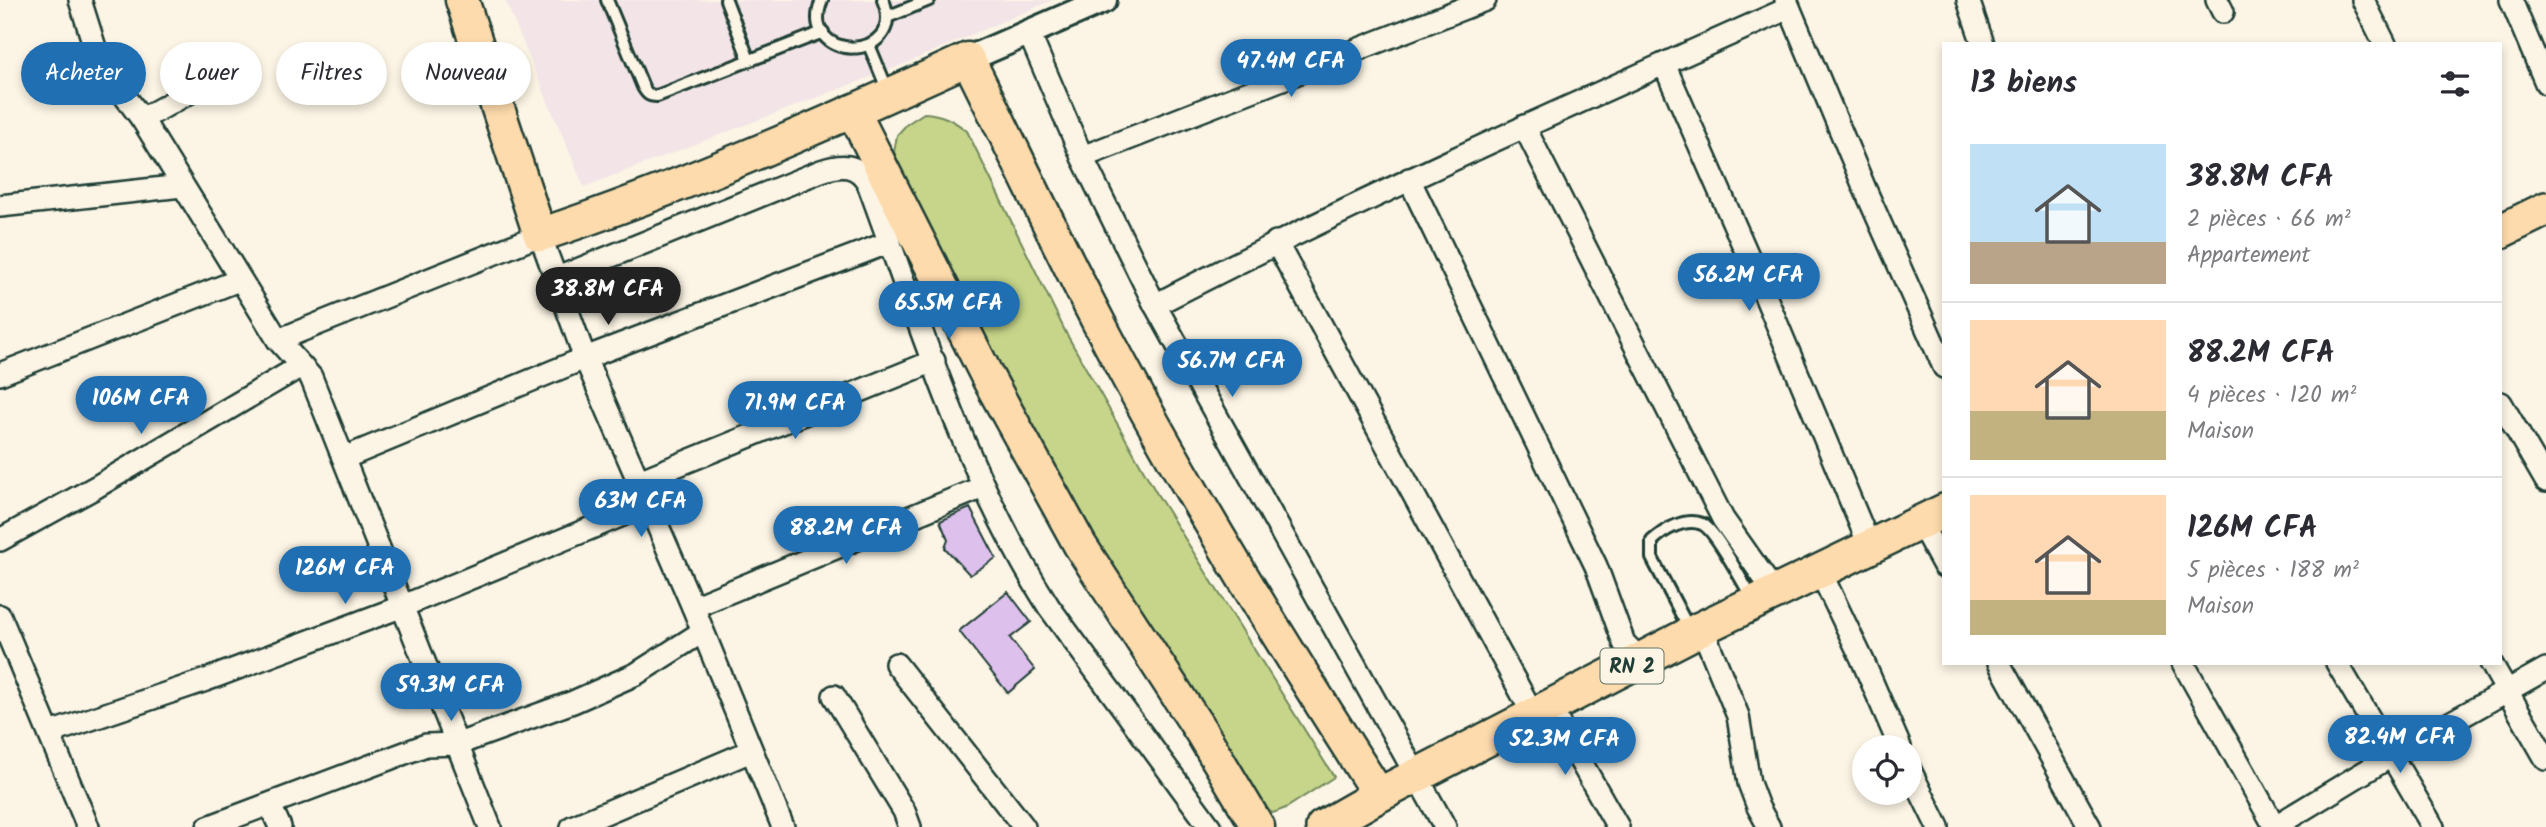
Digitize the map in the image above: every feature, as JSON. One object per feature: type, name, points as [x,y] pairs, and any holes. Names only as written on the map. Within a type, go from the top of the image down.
[{"type":"highway","points":[[2502,231],[2543,217]]},
{"type":"highway","name":"RN 2","points":[[1323,827],[1541,710],[1932,517]]},
{"type":"main road","points":[[462,0],[540,235],[659,193],[890,95],[968,58],[1100,325],[1296,665],[1379,795]]},
{"type":"main road","points":[[853,111],[988,377],[1080,545],[1202,733],[1258,827]]},
{"type":"street","points":[[80,0],[96,51],[109,75],[142,119],[278,340],[311,377],[318,391],[490,827]]},
{"type":"street","points":[[968,58],[1104,0]]},
{"type":"street","points":[[1082,157],[1485,0]]},
{"type":"street","points":[[1968,0],[1982,42]]},
{"type":"street","points":[[2363,0],[2384,42]]},
{"type":"street","points":[[2511,0],[2546,83]]},
{"type":"street","points":[[1156,305],[1276,242],[1664,64],[1788,4],[1865,189],[1942,362]]},
{"type":"street","points":[[1028,31],[1082,157],[1156,305],[1445,827]]},
{"type":"street","points":[[1664,64],[1870,547]]},
{"type":"street","points":[[142,119],[167,105]]},
{"type":"street","points":[[1524,126],[1765,598]]},
{"type":"street","points":[[555,279],[835,166],[852,167],[863,175],[983,487],[1027,573],[1209,827]]},
{"type":"street","points":[[1409,180],[1596,566],[1625,643],[1642,661]]},
{"type":"street","points":[[0,206],[182,186]]},
{"type":"street","points":[[278,340],[540,235],[585,358],[693,607],[783,827]]},
{"type":"street","points":[[344,458],[585,358],[890,242]]},
{"type":"street","points":[[1276,242],[1541,710],[1618,827]]},
{"type":"street","points":[[0,374],[239,280]]},
{"type":"street","points":[[639,481],[934,361]]},
{"type":"street","points":[[0,540],[96,487],[301,366]]},
{"type":"street","points":[[2502,405],[2546,481]]},
{"type":"street","points":[[693,607],[983,487]]},
{"type":"street","points":[[50,733],[206,680],[404,606],[649,504]]},
{"type":"street","points":[[1932,517],[1942,558]]},
{"type":"street","points":[[1820,571],[1895,735]]},
{"type":"street","points":[[0,615],[88,827]]},
{"type":"street","points":[[1697,631],[1738,716],[1749,783],[1769,827]]},
{"type":"street","points":[[208,827],[426,745],[458,744],[573,702],[636,674],[702,632]]},
{"type":"street","points":[[896,664],[1024,827]]},
{"type":"street","points":[[1999,665],[2090,827]]},
{"type":"street","points":[[2184,665],[2275,827],[2391,756],[2546,669]]},
{"type":"street","points":[[2338,665],[2433,827]]},
{"type":"street","points":[[2492,665],[2546,759]]},
{"type":"street","points":[[834,696],[904,811],[910,827]]},
{"type":"street","points":[[572,827],[751,751]]},
{"type":"street","points":[[1922,794],[1938,827]]},
{"type":"street","points":[[270,805],[280,827]]},
{"type":"lane","points":[[607,0],[643,88],[651,96],[657,96],[822,32]]},
{"type":"lane","points":[[726,0],[749,60]]},
{"type":"lane","points":[[822,0],[818,13],[822,32],[838,46],[849,49],[869,45],[881,33],[887,17],[883,0]]},
{"type":"lane","points":[[887,17],[929,0]]},
{"type":"lane","points":[[869,45],[890,95]]},
{"type":"lane","points":[[1697,631],[1651,558],[1652,541],[1660,533],[1686,522],[1703,524],[1713,532],[1765,598]]},
{"type":"shaded area","points":[[505,0],[1053,0],[902,65],[584,187],[531,62],[531,42],[523,42]]},
{"type":"green space","points":[[924,113],[947,118],[967,131],[1066,333],[1157,494],[1334,777],[1286,808],[1273,813],[1264,808],[1097,547],[1044,451],[909,189],[894,152],[897,135],[907,124]]},
{"type":"building","points":[[970,508],[996,558],[970,575],[945,548],[948,540],[940,521]]},
{"type":"building","points":[[1008,592],[1031,622],[1010,638],[1035,670],[1008,693],[959,631]]}]
